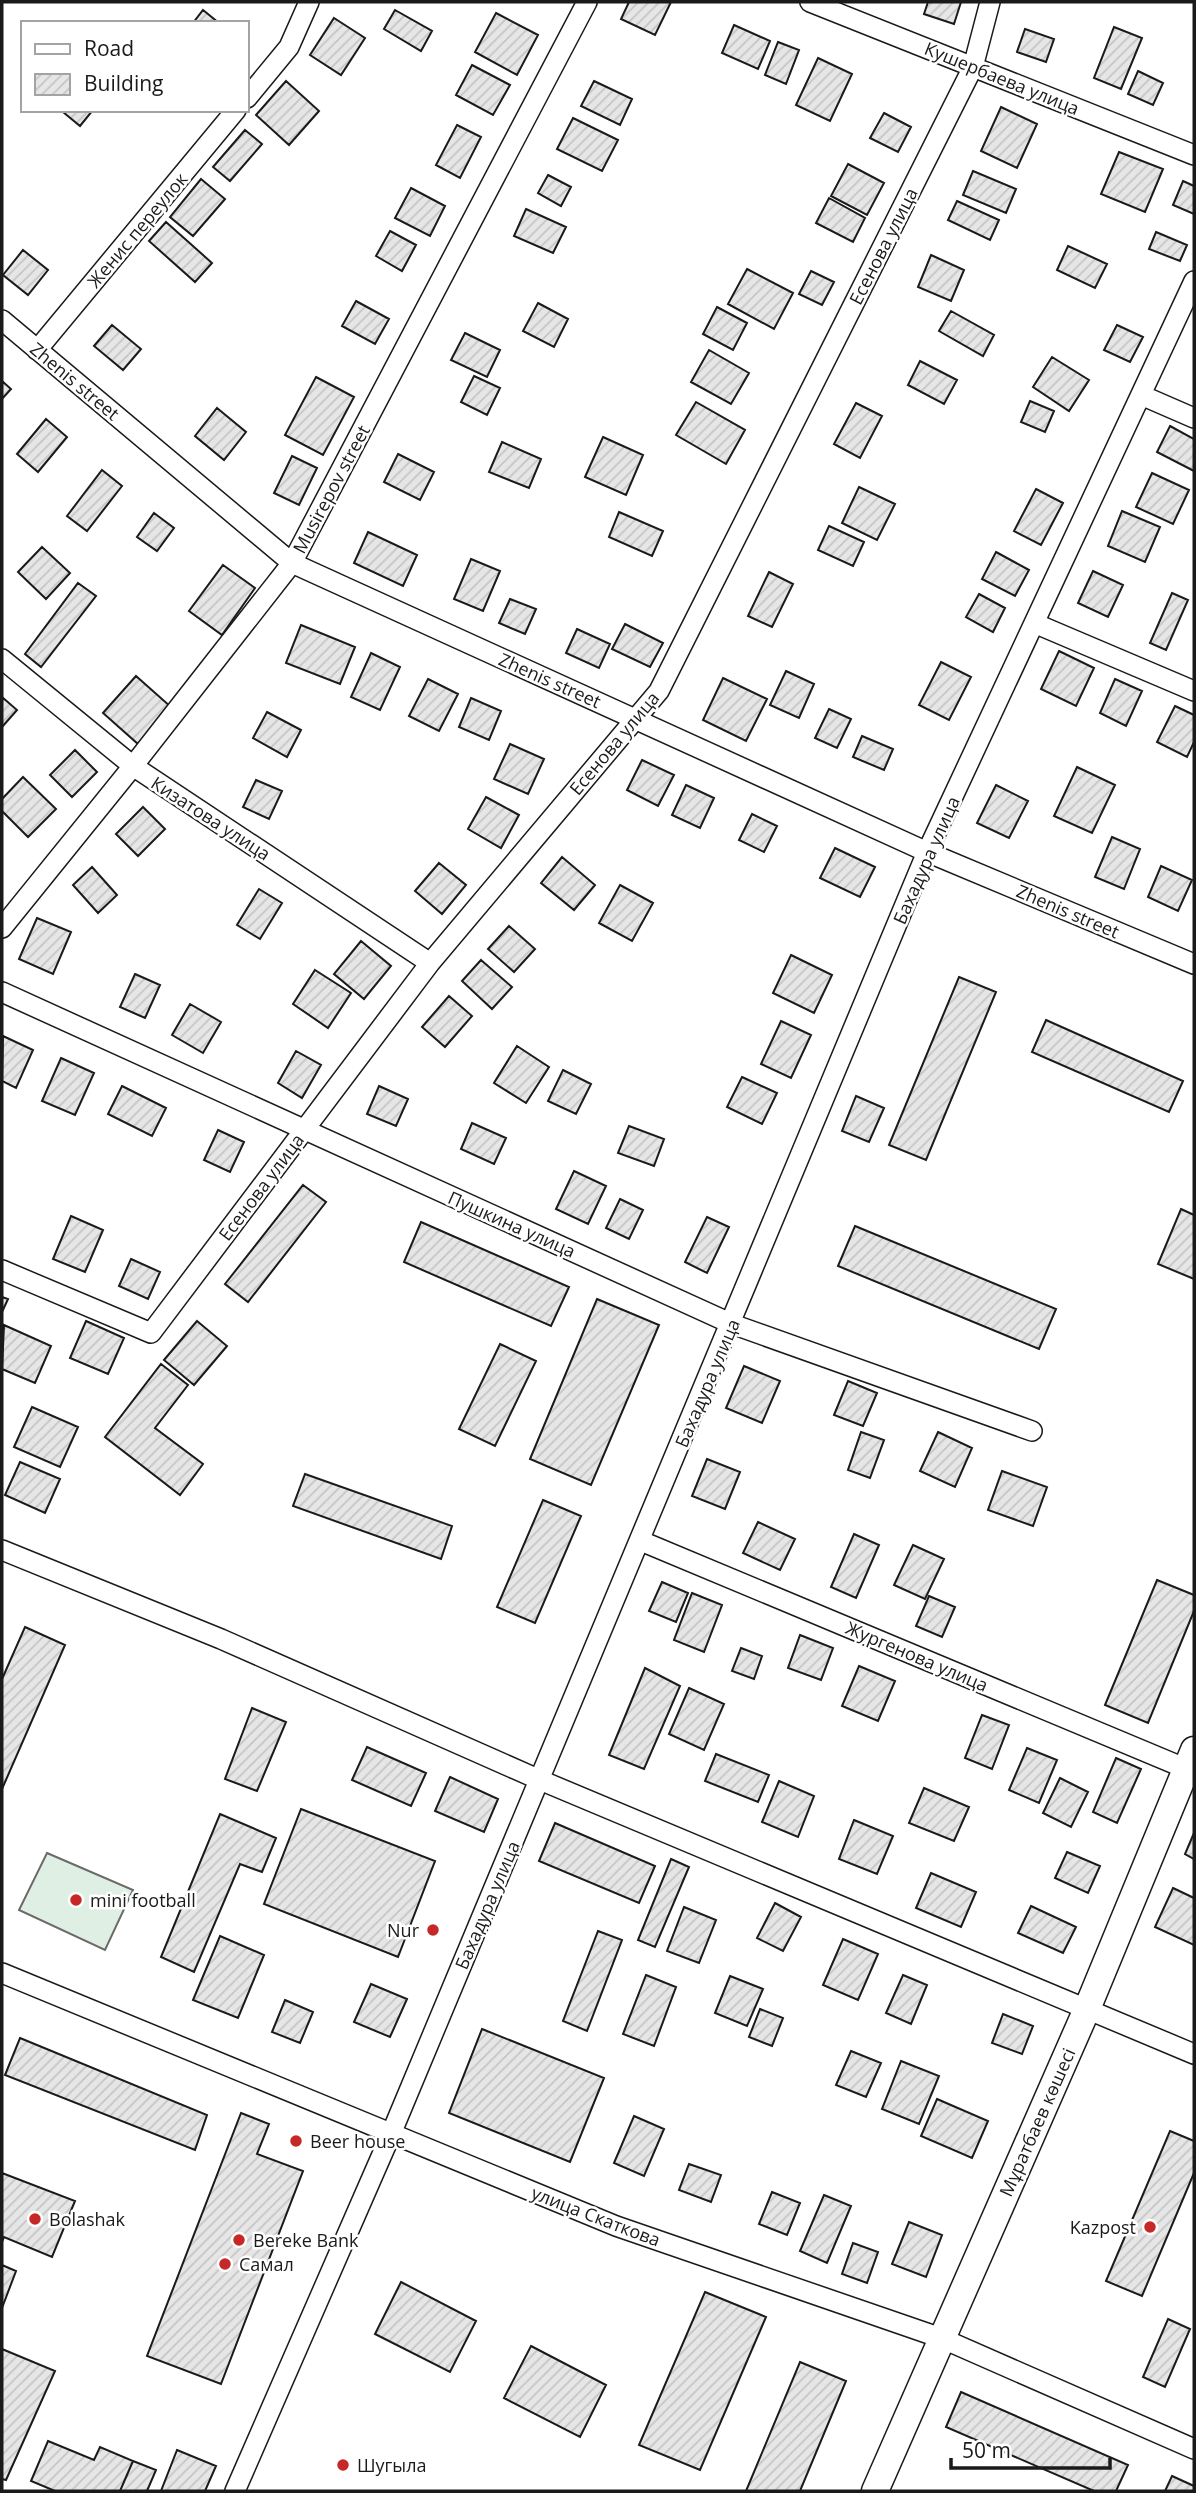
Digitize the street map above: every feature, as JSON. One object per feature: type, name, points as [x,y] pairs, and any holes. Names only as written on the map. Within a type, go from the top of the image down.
[{"type":"street","points":[[248,97],[289,47],[309,2]]},
{"type":"street","name":"Musirepov street","points":[[2,928],[292,563],[587,2]]},
{"type":"street","name":"Кушербаева улица","points":[[810,2],[1194,155]]},
{"type":"street","name":"Есенова улица","points":[[2,1270],[151,1334],[430,963],[659,691],[974,67],[990,2]]},
{"type":"street","name":"Женис переулок","points":[[37,350],[234,112]]},
{"type":"street","name":"Бахадура улица","points":[[235,2491],[391,2134],[732,1324],[927,852],[1194,281]]},
{"type":"street","name":"Zhenis street","points":[[2,320],[292,563],[927,852],[1194,964]]},
{"type":"street","points":[[1141,395],[1194,418]]},
{"type":"street","points":[[1034,623],[1194,691]]},
{"type":"street","name":"Кизатова улица","points":[[2,659],[133,766],[430,963]]},
{"type":"street","name":"Пушкина улица","points":[[2,992],[732,1324],[1032,1431]]},
{"type":"street","name":"Жургенова улица","points":[[640,1541],[1192,1763]]},
{"type":"street","points":[[2,1550],[221,1639],[540,1780],[1194,2054]]},
{"type":"street","name":"Мұратбаев көшесі","points":[[875,2491],[1192,1763]]},
{"type":"street","name":"улица Скаткова","points":[[2,1973],[616,2226],[941,2339],[1194,2449]]},
{"type":"green space","name":"mini football","points":[[47,1853],[133,1890],[105,1950],[19,1910]]},
{"type":"building","points":[[629,2],[671,2],[655,35],[621,19]]},
{"type":"building","points":[[928,2],[961,2],[954,24],[924,14]]},
{"type":"building","points":[[203,10],[217,21],[195,21]]},
{"type":"building","points":[[395,10],[432,31],[421,51],[384,29]]},
{"type":"building","points":[[496,13],[538,35],[517,75],[475,52]]},
{"type":"building","points":[[334,18],[365,38],[341,75],[310,55]]},
{"type":"building","points":[[734,25],[770,41],[758,69],[722,53]]},
{"type":"building","points":[[1114,27],[1142,38],[1121,89],[1094,78]]},
{"type":"building","points":[[1025,29],[1054,39],[1046,62],[1017,52]]},
{"type":"building","points":[[778,42],[799,50],[786,84],[765,75]]},
{"type":"building","points":[[818,58],[852,74],[830,121],[796,105]]},
{"type":"building","points":[[472,65],[510,85],[493,115],[456,95]]},
{"type":"building","points":[[1138,71],[1163,83],[1153,105],[1128,94]]},
{"type":"building","points":[[286,81],[319,111],[289,145],[256,115]]},
{"type":"building","points":[[594,81],[632,99],[620,125],[581,106]]},
{"type":"building","points":[[1001,107],[1037,124],[1017,168],[981,151]]},
{"type":"building","points":[[63,112],[91,112],[80,126]]},
{"type":"building","points":[[884,113],[911,127],[898,152],[870,138]]},
{"type":"building","points":[[573,118],[618,140],[602,171],[557,149]]},
{"type":"building","points":[[457,125],[481,137],[460,178],[436,165]]},
{"type":"building","points":[[245,130],[262,144],[230,181],[213,167]]},
{"type":"building","points":[[1119,152],[1163,169],[1145,212],[1101,194]]},
{"type":"building","points":[[848,164],[884,183],[867,215],[831,196]]},
{"type":"building","points":[[973,171],[1016,189],[1006,213],[963,195]]},
{"type":"building","points":[[548,175],[571,187],[561,206],[538,193]]},
{"type":"building","points":[[201,179],[225,199],[193,236],[170,217]]},
{"type":"building","points":[[1183,181],[1194,186],[1194,214],[1173,205]]},
{"type":"building","points":[[411,188],[445,206],[430,236],[395,218]]},
{"type":"building","points":[[829,198],[865,218],[853,242],[816,223]]},
{"type":"building","points":[[957,201],[999,220],[990,240],[948,220]]},
{"type":"building","points":[[526,209],[566,227],[553,253],[514,236]]},
{"type":"building","points":[[166,222],[212,263],[195,282],[149,241]]},
{"type":"building","points":[[390,231],[416,245],[402,271],[376,256]]},
{"type":"building","points":[[1156,232],[1187,245],[1180,261],[1149,249]]},
{"type":"building","points":[[1068,246],[1107,264],[1095,288],[1057,270]]},
{"type":"building","points":[[23,250],[48,270],[28,295],[3,275]]},
{"type":"building","points":[[931,255],[964,270],[951,301],[918,287]]},
{"type":"building","points":[[747,269],[793,293],[774,329],[728,304]]},
{"type":"building","points":[[811,271],[834,282],[822,305],[799,294]]},
{"type":"building","points":[[356,301],[389,319],[375,344],[342,326]]},
{"type":"building","points":[[538,303],[568,319],[554,347],[523,331]]},
{"type":"building","points":[[717,307],[747,323],[733,350],[703,334]]},
{"type":"building","points":[[951,311],[994,335],[983,356],[939,331]]},
{"type":"building","points":[[112,325],[141,349],[123,370],[94,346]]},
{"type":"building","points":[[1117,325],[1143,337],[1130,362],[1104,350]]},
{"type":"building","points":[[465,333],[500,350],[487,377],[451,360]]},
{"type":"building","points":[[709,350],[749,373],[731,404],[691,382]]},
{"type":"building","points":[[1052,357],[1089,380],[1069,411],[1033,387]]},
{"type":"building","points":[[920,361],[957,380],[944,404],[908,385]]},
{"type":"building","points":[[474,376],[500,388],[487,415],[461,402]]},
{"type":"building","points":[[316,377],[354,397],[323,455],[285,435]]},
{"type":"building","points":[[2,381],[11,389],[2,399]]},
{"type":"building","points":[[1030,401],[1054,411],[1045,432],[1021,422]]},
{"type":"building","points":[[696,402],[745,430],[726,464],[676,435]]},
{"type":"building","points":[[856,403],[882,416],[860,458],[834,444]]},
{"type":"building","points":[[217,408],[246,432],[224,460],[195,436]]},
{"type":"building","points":[[46,419],[67,437],[38,472],[17,454]]},
{"type":"building","points":[[1170,426],[1194,439],[1194,471],[1157,452]]},
{"type":"building","points":[[603,437],[643,455],[626,495],[585,477]]},
{"type":"building","points":[[502,442],[541,459],[529,488],[489,472]]},
{"type":"building","points":[[398,454],[434,472],[420,500],[384,482]]},
{"type":"building","points":[[292,456],[317,468],[299,505],[274,493]]},
{"type":"building","points":[[102,470],[122,486],[87,531],[67,516]]},
{"type":"building","points":[[1152,473],[1189,490],[1173,524],[1136,507]]},
{"type":"building","points":[[859,487],[895,504],[877,540],[842,523]]},
{"type":"building","points":[[1036,489],[1063,503],[1041,545],[1014,531]]},
{"type":"building","points":[[1122,511],[1160,527],[1145,562],[1108,546]]},
{"type":"building","points":[[619,512],[663,531],[652,556],[609,537]]},
{"type":"building","points":[[154,513],[174,528],[157,551],[137,537]]},
{"type":"building","points":[[829,526],[864,542],[853,566],[818,550]]},
{"type":"building","points":[[368,532],[417,555],[403,586],[354,563]]},
{"type":"building","points":[[42,547],[70,573],[46,599],[18,572]]},
{"type":"building","points":[[996,552],[1029,570],[1015,596],[982,579]]},
{"type":"building","points":[[471,559],[500,571],[483,611],[454,599]]},
{"type":"building","points":[[223,565],[255,588],[222,635],[189,611]]},
{"type":"building","points":[[1093,571],[1123,585],[1108,617],[1078,603]]},
{"type":"building","points":[[769,572],[793,584],[772,627],[748,616]]},
{"type":"building","points":[[78,583],[96,596],[41,667],[25,654]]},
{"type":"building","points":[[1172,593],[1188,600],[1166,650],[1150,643]]},
{"type":"building","points":[[979,594],[1005,608],[993,632],[966,617]]},
{"type":"building","points":[[510,599],[536,609],[525,634],[499,623]]},
{"type":"building","points":[[625,624],[663,643],[650,667],[612,649]]},
{"type":"building","points":[[301,625],[355,647],[340,684],[286,663]]},
{"type":"building","points":[[577,629],[610,644],[599,668],[566,653]]},
{"type":"building","points":[[1059,651],[1094,668],[1076,706],[1041,689]]},
{"type":"building","points":[[371,653],[400,667],[380,710],[351,697]]},
{"type":"building","points":[[941,662],[971,677],[949,720],[919,705]]},
{"type":"building","points":[[786,671],[814,684],[799,718],[770,705]]},
{"type":"building","points":[[136,676],[171,707],[138,744],[103,713]]},
{"type":"building","points":[[723,678],[767,699],[746,741],[703,720]]},
{"type":"building","points":[[428,679],[458,694],[439,731],[409,716]]},
{"type":"building","points":[[1115,679],[1142,691],[1126,726],[1100,713]]},
{"type":"building","points":[[2,697],[17,710],[2,727]]},
{"type":"building","points":[[471,698],[501,711],[489,740],[459,727]]},
{"type":"building","points":[[1175,706],[1194,715],[1194,742],[1187,757],[1157,742]]},
{"type":"building","points":[[829,709],[851,719],[837,748],[815,738]]},
{"type":"building","points":[[267,712],[301,730],[287,757],[253,738]]},
{"type":"building","points":[[862,736],[893,749],[884,770],[853,757]]},
{"type":"building","points":[[510,744],[544,759],[528,794],[494,779]]},
{"type":"building","points":[[75,750],[97,772],[72,797],[50,775]]},
{"type":"building","points":[[642,760],[674,775],[658,806],[627,790]]},
{"type":"building","points":[[1077,767],[1115,785],[1092,833],[1054,816]]},
{"type":"building","points":[[23,777],[56,809],[28,837],[2,811],[2,799]]},
{"type":"building","points":[[256,780],[282,791],[269,819],[243,807]]},
{"type":"building","points":[[686,785],[714,798],[700,828],[672,815]]},
{"type":"building","points":[[996,785],[1028,801],[1009,838],[977,823]]},
{"type":"building","points":[[486,797],[519,815],[501,848],[468,829]]},
{"type":"building","points":[[143,807],[165,829],[138,856],[116,834]]},
{"type":"building","points":[[752,814],[777,826],[764,852],[739,840]]},
{"type":"building","points":[[1112,837],[1140,849],[1124,889],[1095,877]]},
{"type":"building","points":[[835,848],[875,867],[860,897],[820,878]]},
{"type":"building","points":[[562,857],[595,885],[574,910],[541,883]]},
{"type":"building","points":[[439,863],[466,885],[442,914],[415,891]]},
{"type":"building","points":[[1161,866],[1192,880],[1178,911],[1148,897]]},
{"type":"building","points":[[92,867],[117,895],[98,913],[73,885]]},
{"type":"building","points":[[620,885],[653,903],[632,941],[599,923]]},
{"type":"building","points":[[259,889],[282,903],[260,939],[237,925]]},
{"type":"building","points":[[37,918],[71,932],[53,974],[19,959]]},
{"type":"building","points":[[509,926],[535,949],[514,972],[488,949]]},
{"type":"building","points":[[361,941],[391,966],[364,999],[334,974]]},
{"type":"building","points":[[791,955],[832,975],[814,1013],[773,993]]},
{"type":"building","points":[[481,960],[512,987],[492,1009],[462,981]]},
{"type":"building","points":[[315,970],[351,993],[328,1028],[293,1004]]},
{"type":"building","points":[[135,974],[160,985],[145,1018],[120,1007]]},
{"type":"building","points":[[959,977],[996,992],[926,1160],[889,1145]]},
{"type":"building","points":[[449,996],[472,1016],[445,1047],[422,1027]]},
{"type":"building","points":[[190,1004],[221,1022],[203,1053],[172,1035]]},
{"type":"building","points":[[1046,1020],[1183,1081],[1169,1112],[1032,1052]]},
{"type":"building","points":[[781,1021],[811,1035],[791,1078],[761,1064]]},
{"type":"building","points":[[3,1036],[33,1050],[16,1088],[2,1081]]},
{"type":"building","points":[[517,1046],[549,1067],[526,1103],[494,1083]]},
{"type":"building","points":[[296,1051],[321,1065],[302,1098],[278,1083]]},
{"type":"building","points":[[61,1058],[94,1073],[75,1115],[42,1101]]},
{"type":"building","points":[[563,1070],[591,1084],[576,1114],[548,1101]]},
{"type":"building","points":[[742,1077],[777,1093],[762,1124],[727,1107]]},
{"type":"building","points":[[122,1086],[166,1108],[152,1136],[108,1114]]},
{"type":"building","points":[[379,1086],[408,1099],[396,1126],[367,1114]]},
{"type":"building","points":[[856,1096],[884,1108],[869,1142],[842,1131]]},
{"type":"building","points":[[472,1123],[506,1138],[494,1164],[461,1149]]},
{"type":"building","points":[[629,1126],[664,1139],[654,1166],[618,1153]]},
{"type":"building","points":[[218,1130],[244,1142],[230,1172],[204,1160]]},
{"type":"building","points":[[574,1171],[606,1186],[588,1224],[556,1209]]},
{"type":"building","points":[[303,1185],[326,1202],[248,1302],[225,1284]]},
{"type":"building","points":[[620,1199],[643,1210],[629,1239],[606,1228]]},
{"type":"building","points":[[1181,1209],[1194,1215],[1194,1279],[1158,1264]]},
{"type":"building","points":[[71,1216],[103,1230],[85,1272],[53,1259]]},
{"type":"building","points":[[707,1217],[729,1227],[707,1273],[685,1262]]},
{"type":"building","points":[[421,1222],[569,1287],[551,1326],[404,1262]]},
{"type":"building","points":[[855,1226],[1056,1309],[1039,1349],[838,1266]]},
{"type":"building","points":[[131,1259],[160,1272],[148,1299],[119,1286]]},
{"type":"building","points":[[2,1297],[8,1299],[2,1312]]},
{"type":"building","points":[[597,1299],[659,1325],[591,1485],[530,1459]]},
{"type":"building","points":[[86,1321],[124,1338],[108,1374],[70,1358]]},
{"type":"building","points":[[197,1321],[227,1346],[194,1385],[164,1360]]},
{"type":"building","points":[[4,1325],[51,1346],[35,1383],[2,1369]]},
{"type":"building","points":[[500,1344],[536,1361],[495,1446],[459,1429]]},
{"type":"building","points":[[161,1364],[188,1385],[155,1428],[203,1464],[180,1495],[105,1437]]},
{"type":"building","points":[[744,1366],[780,1381],[762,1423],[726,1408]]},
{"type":"building","points":[[848,1381],[877,1393],[863,1426],[834,1415]]},
{"type":"building","points":[[32,1407],[78,1427],[60,1467],[14,1447]]},
{"type":"building","points":[[861,1432],[884,1440],[870,1478],[848,1470]]},
{"type":"building","points":[[938,1432],[972,1448],[955,1487],[920,1471]]},
{"type":"building","points":[[707,1459],[740,1472],[725,1509],[692,1496]]},
{"type":"building","points":[[20,1462],[60,1479],[45,1513],[5,1495]]},
{"type":"building","points":[[1002,1471],[1047,1487],[1033,1526],[988,1510]]},
{"type":"building","points":[[305,1474],[452,1526],[441,1559],[293,1506]]},
{"type":"building","points":[[543,1500],[581,1516],[535,1623],[497,1607]]},
{"type":"building","points":[[758,1522],[795,1539],[780,1570],[743,1553]]},
{"type":"building","points":[[854,1534],[879,1545],[856,1598],[831,1587]]},
{"type":"building","points":[[913,1545],[944,1559],[925,1599],[894,1585]]},
{"type":"building","points":[[1157,1580],[1194,1595],[1194,1611],[1148,1723],[1105,1705]]},
{"type":"building","points":[[662,1582],[688,1593],[676,1622],[649,1611]]},
{"type":"building","points":[[692,1593],[722,1605],[704,1652],[674,1640]]},
{"type":"building","points":[[929,1596],[955,1607],[942,1637],[916,1626]]},
{"type":"building","points":[[25,1627],[65,1645],[2,1789],[2,1679]]},
{"type":"building","points":[[800,1635],[833,1648],[821,1680],[788,1668]]},
{"type":"building","points":[[741,1648],[762,1656],[754,1679],[732,1671]]},
{"type":"building","points":[[859,1666],[895,1681],[878,1721],[842,1706]]},
{"type":"building","points":[[645,1668],[680,1686],[644,1769],[609,1755]]},
{"type":"building","points":[[689,1688],[724,1704],[704,1750],[669,1734]]},
{"type":"building","points":[[252,1708],[286,1722],[257,1791],[225,1779]]},
{"type":"building","points":[[982,1715],[1009,1725],[992,1769],[965,1758]]},
{"type":"building","points":[[367,1747],[426,1773],[411,1806],[352,1780]]},
{"type":"building","points":[[1027,1748],[1057,1760],[1039,1803],[1009,1790]]},
{"type":"building","points":[[716,1754],[769,1775],[758,1802],[705,1781]]},
{"type":"building","points":[[1116,1758],[1141,1769],[1117,1823],[1093,1812]]},
{"type":"building","points":[[450,1777],[498,1799],[484,1832],[435,1811]]},
{"type":"building","points":[[1060,1778],[1088,1792],[1071,1827],[1043,1813]]},
{"type":"building","points":[[779,1781],[814,1796],[798,1837],[762,1822]]},
{"type":"building","points":[[924,1788],[969,1807],[954,1841],[909,1823]]},
{"type":"building","points":[[301,1809],[435,1861],[398,1957],[264,1904]]},
{"type":"building","points":[[220,1814],[276,1838],[262,1872],[240,1864],[194,1972],[161,1957]]},
{"type":"building","points":[[854,1820],[893,1836],[877,1874],[839,1859]]},
{"type":"building","points":[[555,1823],[655,1866],[639,1903],[539,1861]]},
{"type":"building","points":[[1194,1833],[1194,1859],[1185,1854]]},
{"type":"building","points":[[1067,1852],[1100,1866],[1088,1893],[1055,1878]]},
{"type":"building","points":[[671,1859],[689,1867],[655,1947],[638,1940]]},
{"type":"building","points":[[931,1873],[976,1892],[961,1927],[916,1908]]},
{"type":"building","points":[[1173,1888],[1194,1898],[1194,1945],[1155,1927]]},
{"type":"building","points":[[775,1903],[801,1917],[783,1951],[757,1938]]},
{"type":"building","points":[[1031,1906],[1076,1927],[1063,1953],[1018,1933]]},
{"type":"building","points":[[684,1907],[716,1920],[699,1963],[667,1951]]},
{"type":"building","points":[[598,1931],[622,1940],[587,2031],[563,2021]]},
{"type":"building","points":[[220,1936],[264,1955],[238,2018],[193,2000]]},
{"type":"building","points":[[843,1939],[878,1954],[858,2000],[823,1985]]},
{"type":"building","points":[[646,1975],[676,1987],[654,2046],[623,2034]]},
{"type":"building","points":[[903,1975],[927,1985],[911,2024],[886,2013]]},
{"type":"building","points":[[730,1976],[763,1989],[747,2026],[715,2013]]},
{"type":"building","points":[[371,1984],[407,1999],[390,2037],[354,2022]]},
{"type":"building","points":[[285,2000],[313,2012],[300,2043],[272,2032]]},
{"type":"building","points":[[760,2009],[783,2018],[772,2046],[749,2037]]},
{"type":"building","points":[[1003,2014],[1033,2026],[1022,2054],[992,2043]]},
{"type":"building","points":[[482,2029],[604,2078],[570,2162],[449,2113]]},
{"type":"building","points":[[20,2038],[207,2115],[195,2150],[5,2075]]},
{"type":"building","points":[[851,2051],[881,2063],[866,2097],[836,2085]]},
{"type":"building","points":[[901,2061],[939,2076],[919,2124],[882,2109]]},
{"type":"building","points":[[937,2099],[988,2121],[972,2158],[921,2136]]},
{"type":"building","name":"Самал","points":[[241,2113],[269,2124],[257,2154],[303,2171],[221,2384],[147,2356]]},
{"type":"building","points":[[634,2116],[664,2129],[644,2176],[614,2163]]},
{"type":"building","name":"Kazpost","points":[[1170,2131],[1194,2141],[1194,2173],[1142,2296],[1106,2281]]},
{"type":"building","points":[[689,2164],[721,2175],[711,2202],[679,2190]]},
{"type":"building","name":"Bolashak","points":[[2,2173],[75,2201],[52,2257],[4,2237],[2,2242]]},
{"type":"building","points":[[772,2192],[800,2203],[787,2235],[759,2224]]},
{"type":"building","points":[[824,2195],[851,2206],[827,2263],[800,2251]]},
{"type":"building","points":[[909,2222],[942,2235],[926,2277],[892,2264]]},
{"type":"building","points":[[853,2243],[878,2252],[867,2283],[842,2274]]},
{"type":"building","points":[[2,2265],[16,2271],[2,2308]]},
{"type":"building","points":[[401,2282],[476,2321],[450,2372],[375,2334]]},
{"type":"building","points":[[705,2292],[766,2317],[700,2470],[639,2445]]},
{"type":"building","points":[[1168,2319],[1190,2329],[1165,2387],[1143,2377]]},
{"type":"building","points":[[531,2346],[606,2385],[580,2437],[504,2398]]},
{"type":"building","points":[[2,2349],[55,2371],[6,2480],[2,2479]]},
{"type":"building","points":[[800,2362],[846,2381],[800,2491],[746,2491]]},
{"type":"building","points":[[961,2392],[1128,2465],[1116,2491],[1094,2491],[946,2427]]},
{"type":"building","points":[[48,2441],[94,2460],[100,2447],[133,2461],[120,2491],[55,2491],[31,2481]]},
{"type":"building","points":[[177,2450],[216,2466],[205,2491],[161,2491]]},
{"type":"building","points":[[133,2461],[156,2470],[147,2491],[120,2491]]},
{"type":"building","points":[[1172,2476],[1194,2486],[1194,2491],[1165,2491]]},
{"type":"place","name":"mini football","points":[[76,1900]]},
{"type":"place","name":"Nur","points":[[433,1930]]},
{"type":"place","name":"Beer house","points":[[296,2141]]},
{"type":"place","name":"Bolashak","points":[[35,2219]]},
{"type":"place","name":"Kazpost","points":[[1150,2227]]},
{"type":"place","name":"Bereke Bank","points":[[239,2240]]},
{"type":"place","name":"Самал","points":[[225,2264]]},
{"type":"place","name":"Шугыла","points":[[343,2465]]}]
